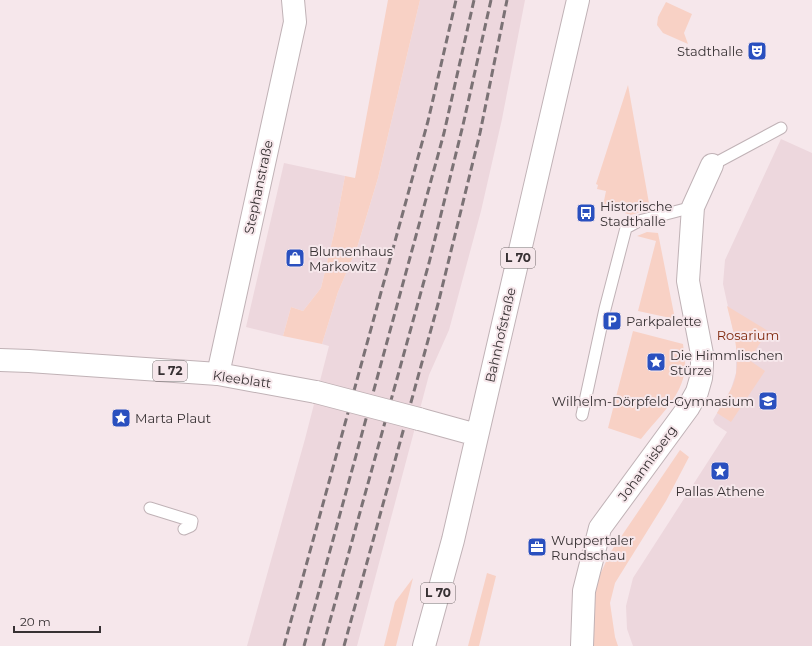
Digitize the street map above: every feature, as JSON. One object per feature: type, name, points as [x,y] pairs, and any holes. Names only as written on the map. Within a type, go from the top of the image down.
[{"type":"main road","name":"Stephanstraße","points":[[218,374],[295,22],[294,0]]},
{"type":"main road","name":"Bahnhofstraße","points":[[424,646],[453,540],[578,0]]},
{"type":"main road","name":"Johannisberg","points":[[582,646],[584,591],[600,528],[688,408],[701,378],[702,354],[688,281],[693,207],[712,165]]},
{"type":"main road","name":"Kleeblatt","points":[[0,360],[218,374],[316,392],[477,435]]},
{"type":"lane","points":[[712,165],[781,128]]},
{"type":"lane","points":[[582,415],[605,309],[626,228],[639,221],[693,207]]},
{"type":"lane","points":[[150,508],[192,521],[189,529]]},
{"type":"shaded area","points":[[420,0],[525,0],[502,119],[481,211],[449,330],[429,375],[357,646],[247,646],[305,439],[329,346],[322,344],[338,292],[357,248],[378,178]]},
{"type":"shaded area","name":"Wilhelm-Dörpfeld-Gymnasium","points":[[781,139],[812,153],[812,646],[633,646],[627,629],[626,606],[633,578],[727,432],[715,424],[713,420],[731,389],[736,373],[736,343],[723,284],[725,260]]},
{"type":"shaded area","name":"Blumenhaus Markowitz","points":[[284,163],[345,176],[335,229],[321,288],[303,311],[291,307],[283,336],[246,327]]},
{"type":"green space","points":[[388,0],[420,0],[378,178],[357,248],[338,292],[322,344],[283,336],[291,307],[303,311],[321,288],[335,229],[345,176],[355,178]]},
{"type":"green space","points":[[666,2],[692,14],[684,33],[688,44],[663,33],[657,25],[658,17]]},
{"type":"green space","points":[[628,85],[650,209],[631,215],[603,206],[606,191],[597,189],[598,185],[596,184]]},
{"type":"green space","points":[[647,232],[658,233],[675,319],[638,311],[656,241],[637,236]]},
{"type":"green space","name":"Rosarium","points":[[727,306],[768,331],[749,360],[765,371],[731,422],[717,413],[733,384],[737,365],[735,339]]},
{"type":"green space","points":[[633,331],[683,344],[685,360],[684,375],[672,401],[641,439],[608,428]]},
{"type":"green space","points":[[680,450],[689,457],[666,501],[615,583],[610,603],[615,637],[618,646],[590,646],[592,592],[610,553]]},
{"type":"green space","points":[[487,573],[496,576],[479,646],[468,646]]},
{"type":"green space","points":[[413,578],[396,646],[384,646],[395,602]]},
{"type":"railway","points":[[284,646],[428,121],[456,0]]},
{"type":"railway","points":[[304,646],[444,133],[474,0]]},
{"type":"railway","points":[[323,646],[429,263],[463,125],[491,0]]},
{"type":"railway","points":[[344,646],[438,304],[480,133],[507,0]]},
{"type":"place","name":"Stadthalle","points":[[757,51]]},
{"type":"place","name":"Historische Stadthalle","points":[[586,213]]},
{"type":"place","name":"Blumenhaus Markowitz","points":[[295,258]]},
{"type":"place","name":"Parkpalette","points":[[612,321]]},
{"type":"place","name":"Die Himmlischen Stürze","points":[[656,362]]},
{"type":"place","name":"Wilhelm-Dörpfeld-Gymnasium","points":[[768,401]]},
{"type":"place","name":"Marta Plaut","points":[[121,418]]},
{"type":"place","name":"Pallas Athene","points":[[720,471]]},
{"type":"place","name":"Wuppertaler Rundschau","points":[[537,547]]}]
